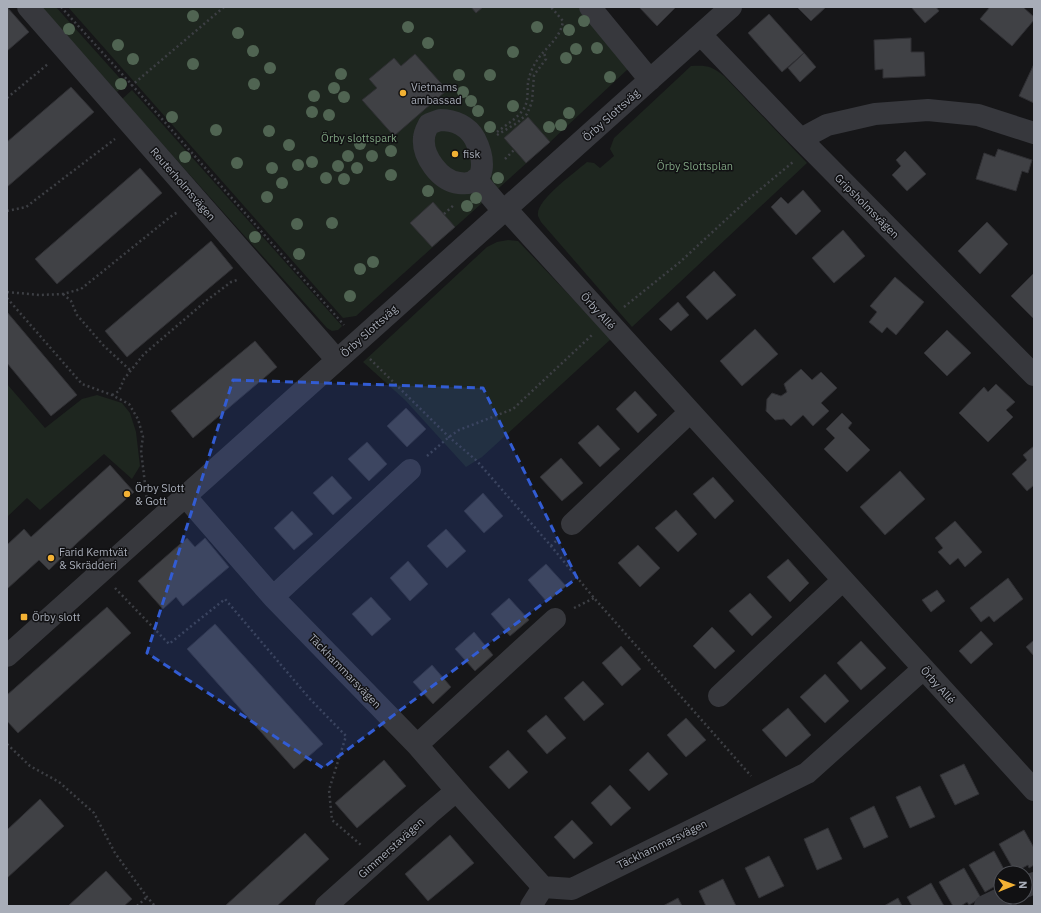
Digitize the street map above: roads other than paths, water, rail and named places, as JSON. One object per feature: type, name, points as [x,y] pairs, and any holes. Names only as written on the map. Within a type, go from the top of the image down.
[{"type":"street","name":"Reuterholmsvägen","points":[[28,7],[337,360]]},
{"type":"street","points":[[590,7],[650,80]]},
{"type":"street","name":"Örby Slottsväg","points":[[7,656],[731,7]]},
{"type":"street","name":"Gripsholmsvägen","points":[[701,35],[801,139],[1034,375]]},
{"type":"street","points":[[801,139],[827,125],[861,117],[875,114],[928,110],[978,115],[1034,132]]},
{"type":"street","name":"Örby Allé","points":[[476,179],[1034,790]]},
{"type":"street","points":[[572,524],[690,412]]},
{"type":"street","points":[[273,597],[410,470]]},
{"type":"street","name":"Täckhammarsvägen","points":[[185,496],[273,597],[418,745],[456,791],[544,887],[572,889],[807,773],[924,669]]},
{"type":"street","points":[[719,696],[842,580]]},
{"type":"street","points":[[418,745],[555,619]]},
{"type":"street","name":"Gimmerstavägen","points":[[326,906],[456,791]]},
{"type":"street","points":[[531,906],[544,887]]},
{"type":"place","name":"Vietnams ambassad","points":[[403,93]]},
{"type":"place","name":"fisk","points":[[455,154]]},
{"type":"place","name":"Örby Slott & Gott","points":[[127,494]]},
{"type":"place","name":"Farid Kemtvät & Skrädderi","points":[[51,558]]},
{"type":"place","name":"Örby slott","points":[[24,617]]},
{"type":"park label","name":"Örby slottspark","points":[[359,138]]},
{"type":"park label","name":"Örby Slottsplan","points":[[695,166]]}]
